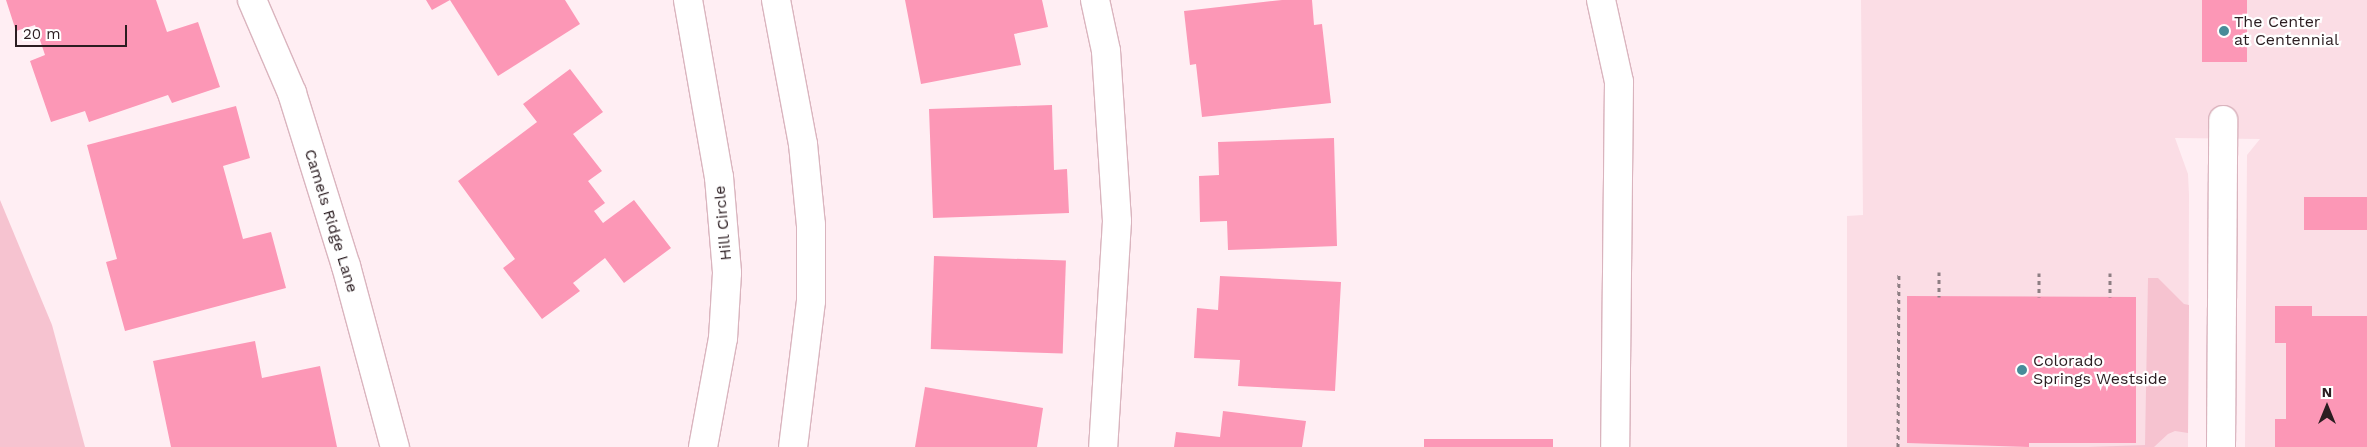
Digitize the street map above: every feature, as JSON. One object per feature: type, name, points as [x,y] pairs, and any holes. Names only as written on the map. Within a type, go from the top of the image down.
[{"type":"street","name":"Camels Ridge Lane","points":[[252,0],[292,94],[346,266],[395,447]]},
{"type":"street","name":"Hill Circle","points":[[688,0],[719,177],[727,273],[723,338],[703,447]]},
{"type":"street","points":[[776,0],[803,144],[811,225],[811,301],[793,447]]},
{"type":"street","points":[[1095,0],[1106,51],[1117,221],[1103,447]]},
{"type":"street","points":[[1602,0],[1619,82],[1615,447]]},
{"type":"street","points":[[2221,447],[2223,120]]},
{"type":"path","points":[[1898,447],[1899,272]]},
{"type":"path","points":[[1939,272],[1939,297]]},
{"type":"path","points":[[2039,273],[2039,297]]},
{"type":"path","points":[[2110,273],[2110,297]]},
{"type":"shaded area","points":[[1861,0],[2367,0],[2367,447],[2245,447],[2247,155],[2260,139],[2175,138],[2188,174],[2189,195],[2188,447],[1847,447],[1847,216],[1863,215]]},
{"type":"shaded area","points":[[0,200],[52,325],[85,447],[0,447]]},
{"type":"shaded area","points":[[2148,278],[2158,278],[2184,304],[2189,305],[2188,433],[2175,431],[2168,434],[2154,447],[2088,447],[2145,445]]},
{"type":"building","points":[[6,0],[156,0],[167,32],[198,22],[220,87],[172,103],[168,95],[89,122],[85,111],[51,122],[30,61],[45,55],[35,25],[16,31]]},
{"type":"building","points":[[426,0],[450,0],[432,10]]},
{"type":"building","points":[[450,0],[565,0],[580,24],[498,76]]},
{"type":"building","points":[[905,0],[1042,0],[1048,27],[1014,34],[1021,65],[921,84]]},
{"type":"building","points":[[1282,0],[1312,0],[1314,25],[1322,24],[1331,103],[1202,117],[1196,64],[1190,65],[1184,11]]},
{"type":"building","name":"The Center at Centennial","points":[[2202,0],[2247,0],[2247,62],[2202,62]]},
{"type":"building","points":[[570,69],[603,112],[573,134],[602,171],[588,181],[605,203],[594,211],[603,223],[634,200],[671,248],[624,283],[605,258],[573,283],[580,291],[542,319],[503,268],[515,259],[458,181],[537,122],[523,104]]},
{"type":"building","points":[[1052,105],[1054,170],[1067,169],[1069,213],[933,218],[929,109]]},
{"type":"building","points":[[236,106],[250,158],[223,166],[243,239],[271,232],[286,288],[125,331],[106,262],[117,259],[87,145]]},
{"type":"building","points":[[1334,138],[1337,246],[1228,250],[1227,221],[1200,222],[1199,176],[1219,175],[1218,142]]},
{"type":"building","points":[[2304,197],[2367,197],[2367,230],[2304,230]]},
{"type":"building","points":[[934,256],[1066,261],[1063,354],[931,349]]},
{"type":"building","points":[[1220,276],[1341,282],[1335,391],[1238,386],[1240,360],[1194,358],[1197,308],[1218,310]]},
{"type":"building","name":"Colorado Springs Westside","points":[[1907,296],[2136,297],[2136,443],[2029,443],[2029,447],[1907,443]]},
{"type":"building","points":[[2275,306],[2312,306],[2312,316],[2367,316],[2367,447],[2275,447],[2275,419],[2286,419],[2286,343],[2275,343]]},
{"type":"building","points":[[255,341],[262,378],[320,366],[337,447],[171,447],[153,361]]},
{"type":"building","points":[[925,387],[1043,408],[1037,447],[915,447]]},
{"type":"building","points":[[1223,411],[1306,421],[1302,447],[1174,447],[1176,432],[1220,437]]},
{"type":"building","points":[[1424,439],[1553,439],[1553,447],[1424,447]]},
{"type":"place","name":"The Center at Centennial","points":[[2224,31]]},
{"type":"place","name":"Colorado Springs Westside","points":[[2022,370]]}]
